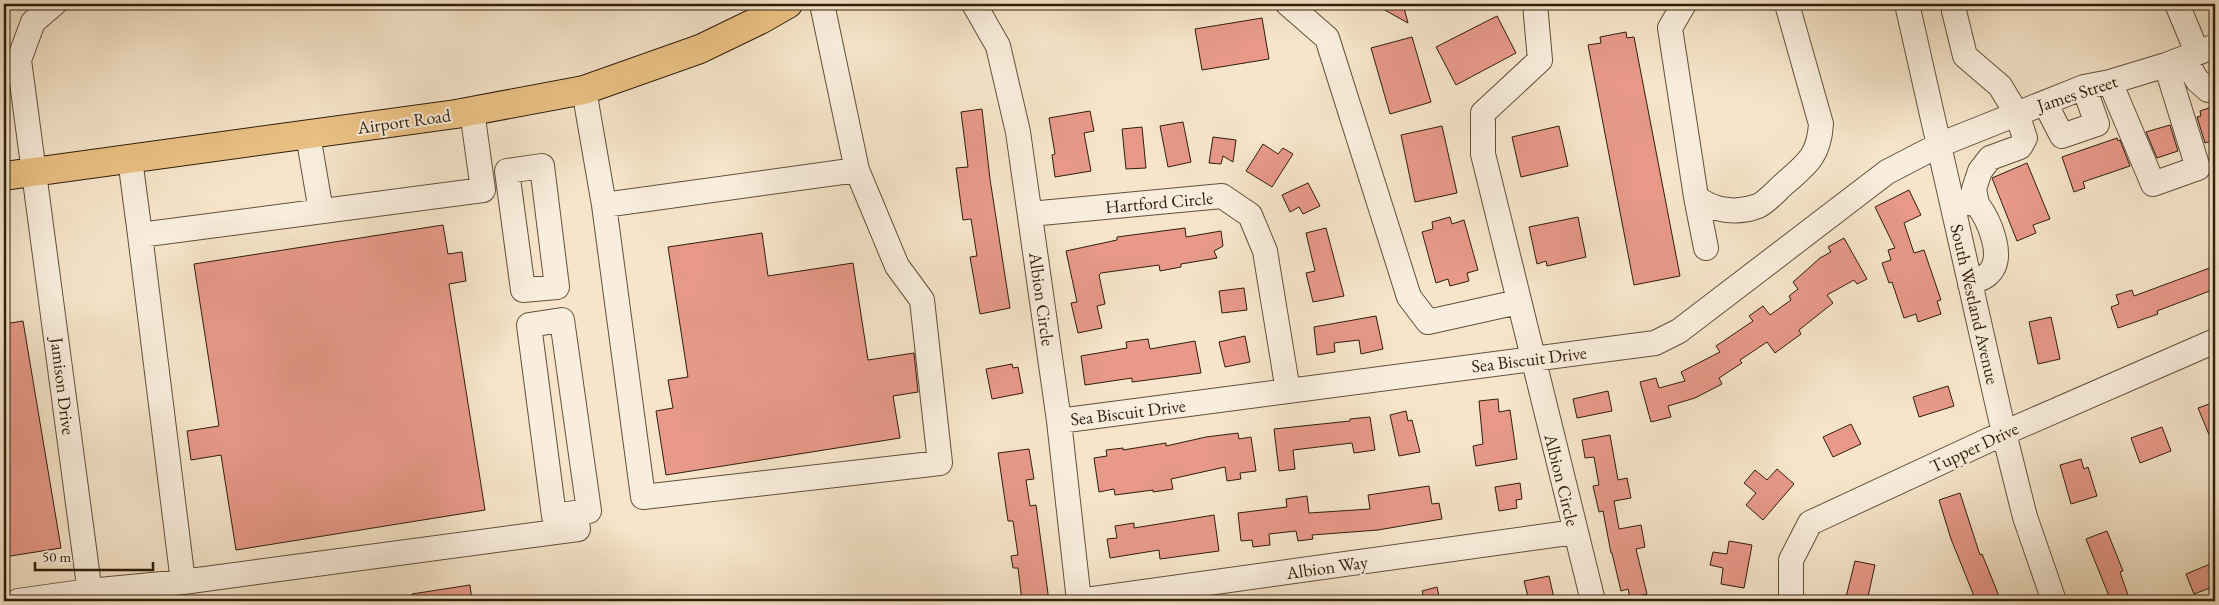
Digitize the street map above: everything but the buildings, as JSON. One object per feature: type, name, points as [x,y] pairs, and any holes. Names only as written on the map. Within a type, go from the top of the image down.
[{"type":"highway","name":"Airport Road","points":[[4,176],[472,111],[584,90],[700,49],[788,4]]},
{"type":"street","name":"Jamison Drive","points":[[54,4],[34,22],[19,60],[90,596]]},
{"type":"street","points":[[584,90],[604,205],[643,497],[940,463],[922,300],[897,266],[857,170],[822,4]]},
{"type":"street","name":"Albion Circle","points":[[974,4],[998,46],[1018,132],[1059,421],[1079,601]]},
{"type":"street","points":[[1288,4],[1327,38],[1409,297],[1428,322],[1518,302]]},
{"type":"street","name":"Albion Circle","points":[[1536,4],[1540,60],[1483,113],[1483,154],[1593,601]]},
{"type":"street","points":[[1684,4],[1670,28],[1696,197],[1706,248]]},
{"type":"street","points":[[1696,197],[1707,206],[1730,211],[1759,206],[1810,161],[1820,138],[1820,124],[1787,4]]},
{"type":"street","name":"South Westland Avenue","points":[[1907,4],[2004,433],[2025,517],[2054,601]]},
{"type":"street","points":[[1956,4],[1954,11],[1965,56],[2000,86],[2017,114],[2025,138],[2020,147],[1990,158],[1980,171],[1974,189],[1977,204],[1987,217],[1996,247],[1995,262],[1988,274],[1970,284]]},
{"type":"street","points":[[2177,4],[2197,80],[2208,90],[2215,90]]},
{"type":"street","points":[[2110,82],[2153,184],[2198,168],[2191,55]]},
{"type":"street","name":"James Street","points":[[1939,145],[2084,87],[2110,82],[2191,55]]},
{"type":"street","points":[[2045,103],[2062,136],[2097,124],[2084,87]]},
{"type":"street","points":[[140,235],[483,190],[472,111]]},
{"type":"street","points":[[308,135],[321,211]]},
{"type":"street","name":"Sea Biscuit Drive","points":[[1059,421],[1655,343],[1679,331],[1887,172],[1939,145]]},
{"type":"street","points":[[130,159],[183,582]]},
{"type":"street","points":[[481,175],[507,171],[542,166],[557,287],[524,290],[507,171]]},
{"type":"street","points":[[604,205],[857,170]]},
{"type":"street","name":"Hartford Circle","points":[[1030,214],[1222,196],[1250,214],[1265,251],[1288,391]]},
{"type":"street","points":[[1952,201],[1977,204]]},
{"type":"street","points":[[542,288],[547,322]]},
{"type":"street","points":[[562,320],[589,512],[575,513],[554,516],[529,325],[562,320]]},
{"type":"street","name":"Tupper Drive","points":[[1791,601],[1791,560],[1810,523],[2004,433],[2215,340]]},
{"type":"street","points":[[18,601],[90,596],[578,529],[575,513]]},
{"type":"street","name":"Albion Way","points":[[1079,601],[1575,532]]}]
